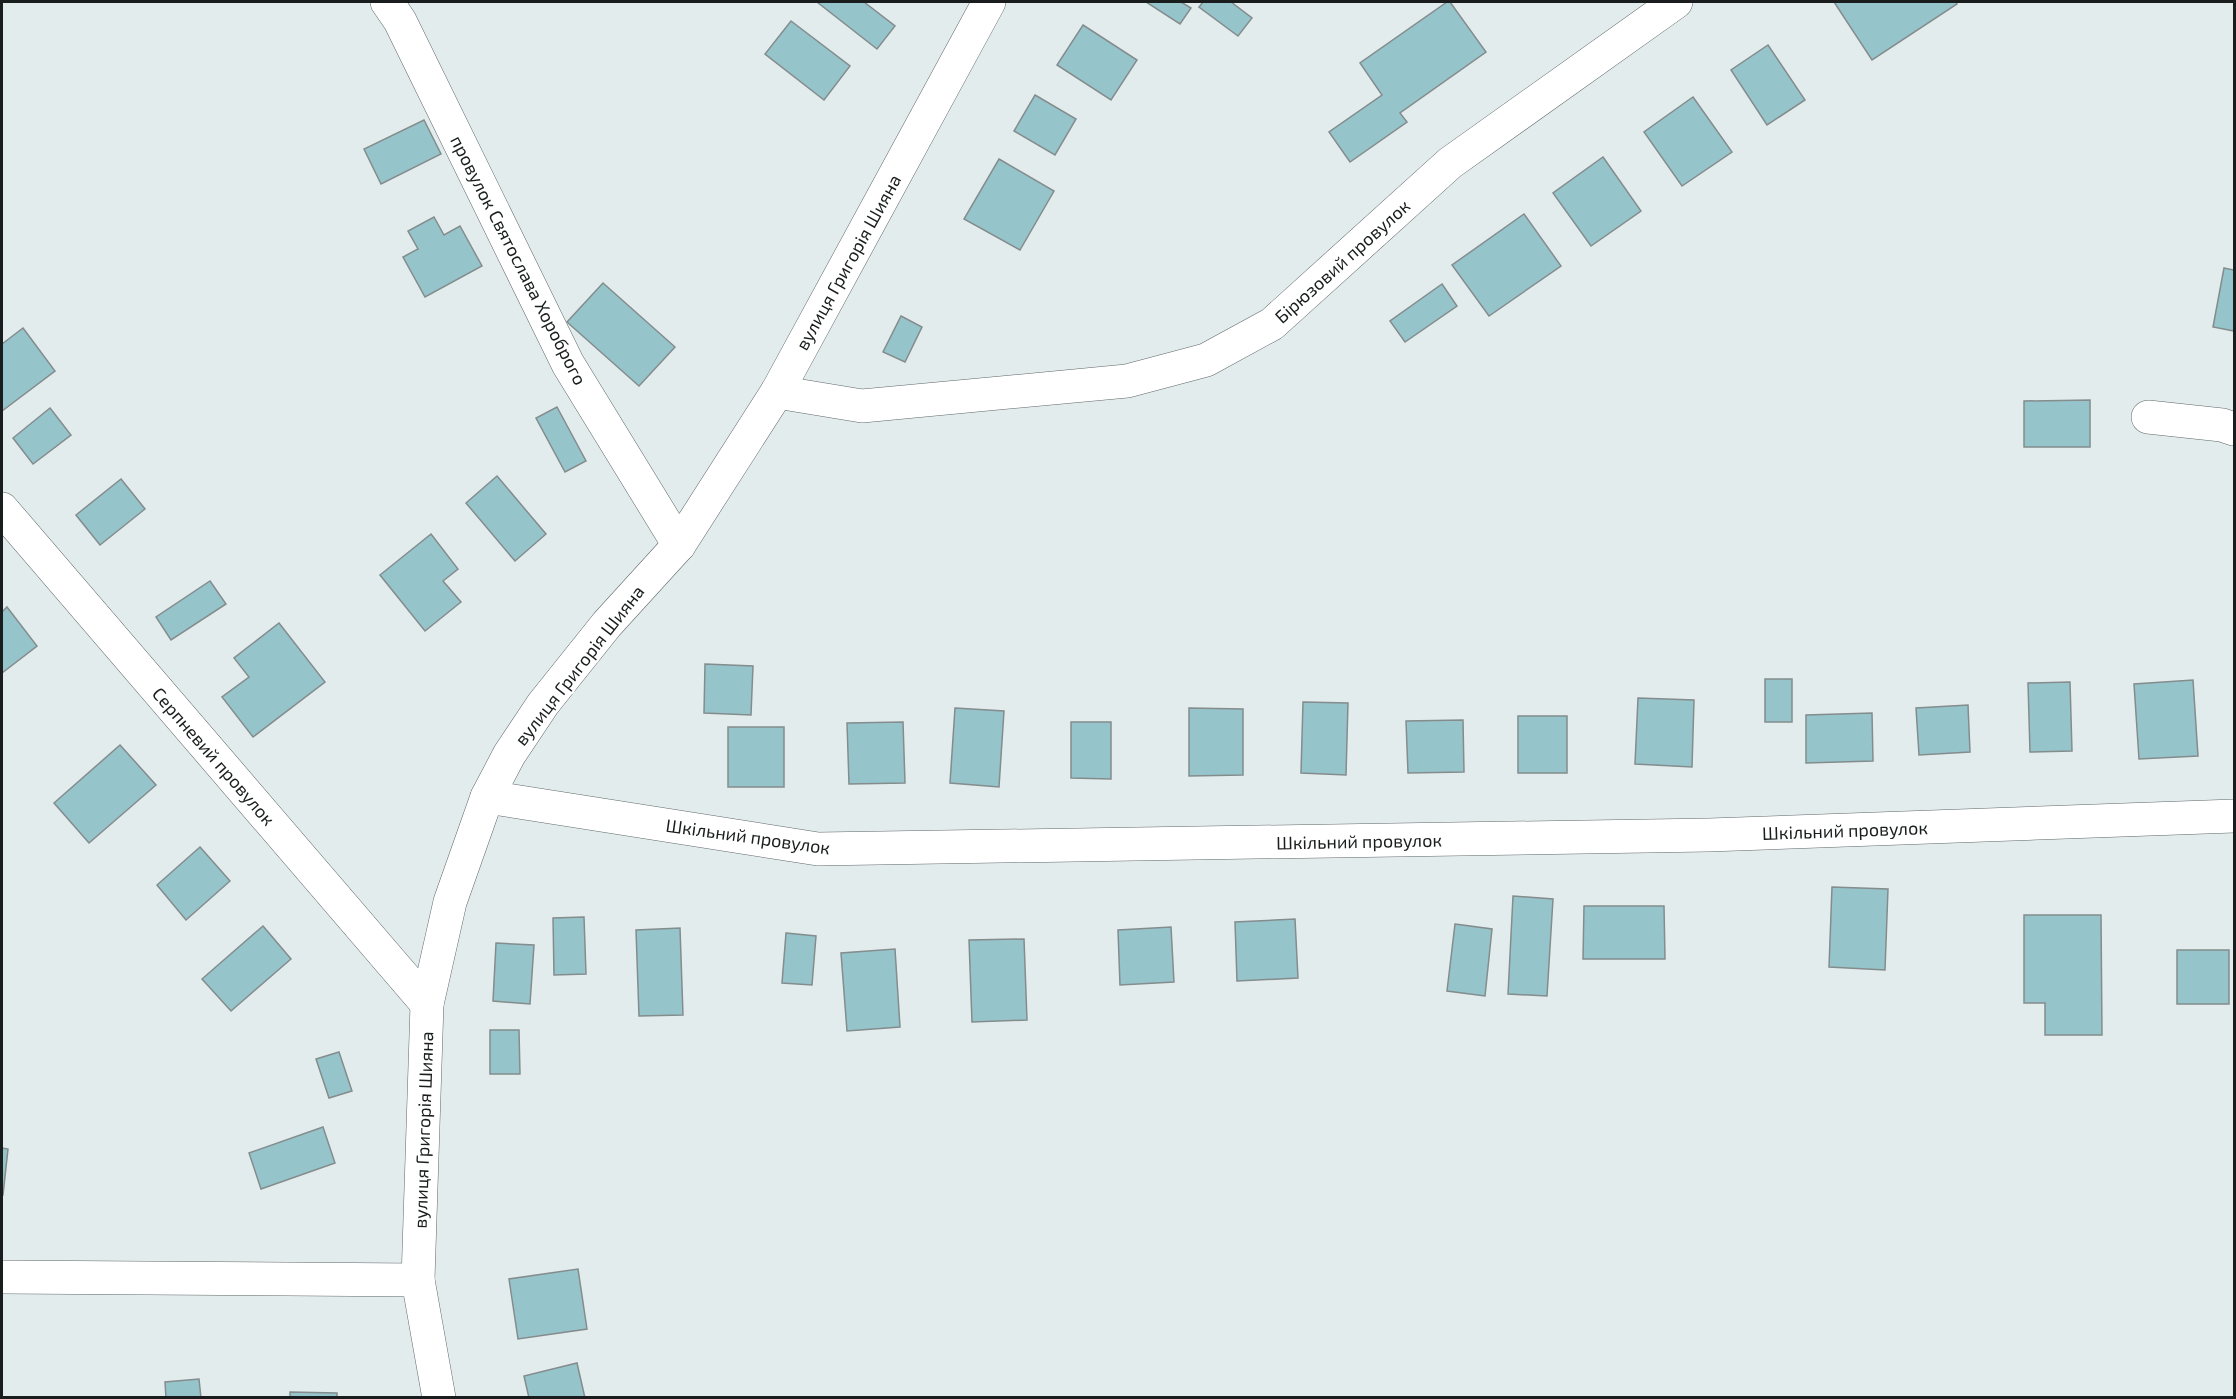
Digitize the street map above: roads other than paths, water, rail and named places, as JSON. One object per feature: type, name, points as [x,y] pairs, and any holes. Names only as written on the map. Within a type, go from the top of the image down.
[{"type":"street","name":"провулок Святослава Хороброго","points":[[387,2],[405,31],[568,364],[679,545]]},
{"type":"street","name":"вулиця Григорія Шияна","points":[[439,1398],[418,1280],[427,1004],[450,902],[487,797],[509,755],[543,704],[607,624],[679,545],[777,392],[989,2]]},
{"type":"street","name":"Бірюзовий провулок","points":[[777,392],[862,406],[1127,381],[1206,360],[1272,324],[1450,163],[1676,2]]},
{"type":"street","points":[[2148,417],[2222,425],[2235,429]]},
{"type":"street","name":"Серпневий провулок","points":[[2,509],[427,1004]]},
{"type":"street","name":"Шкільний провулок","points":[[487,797],[818,849],[1709,835],[2235,816]]},
{"type":"street","points":[[2,1277],[418,1280]]}]
